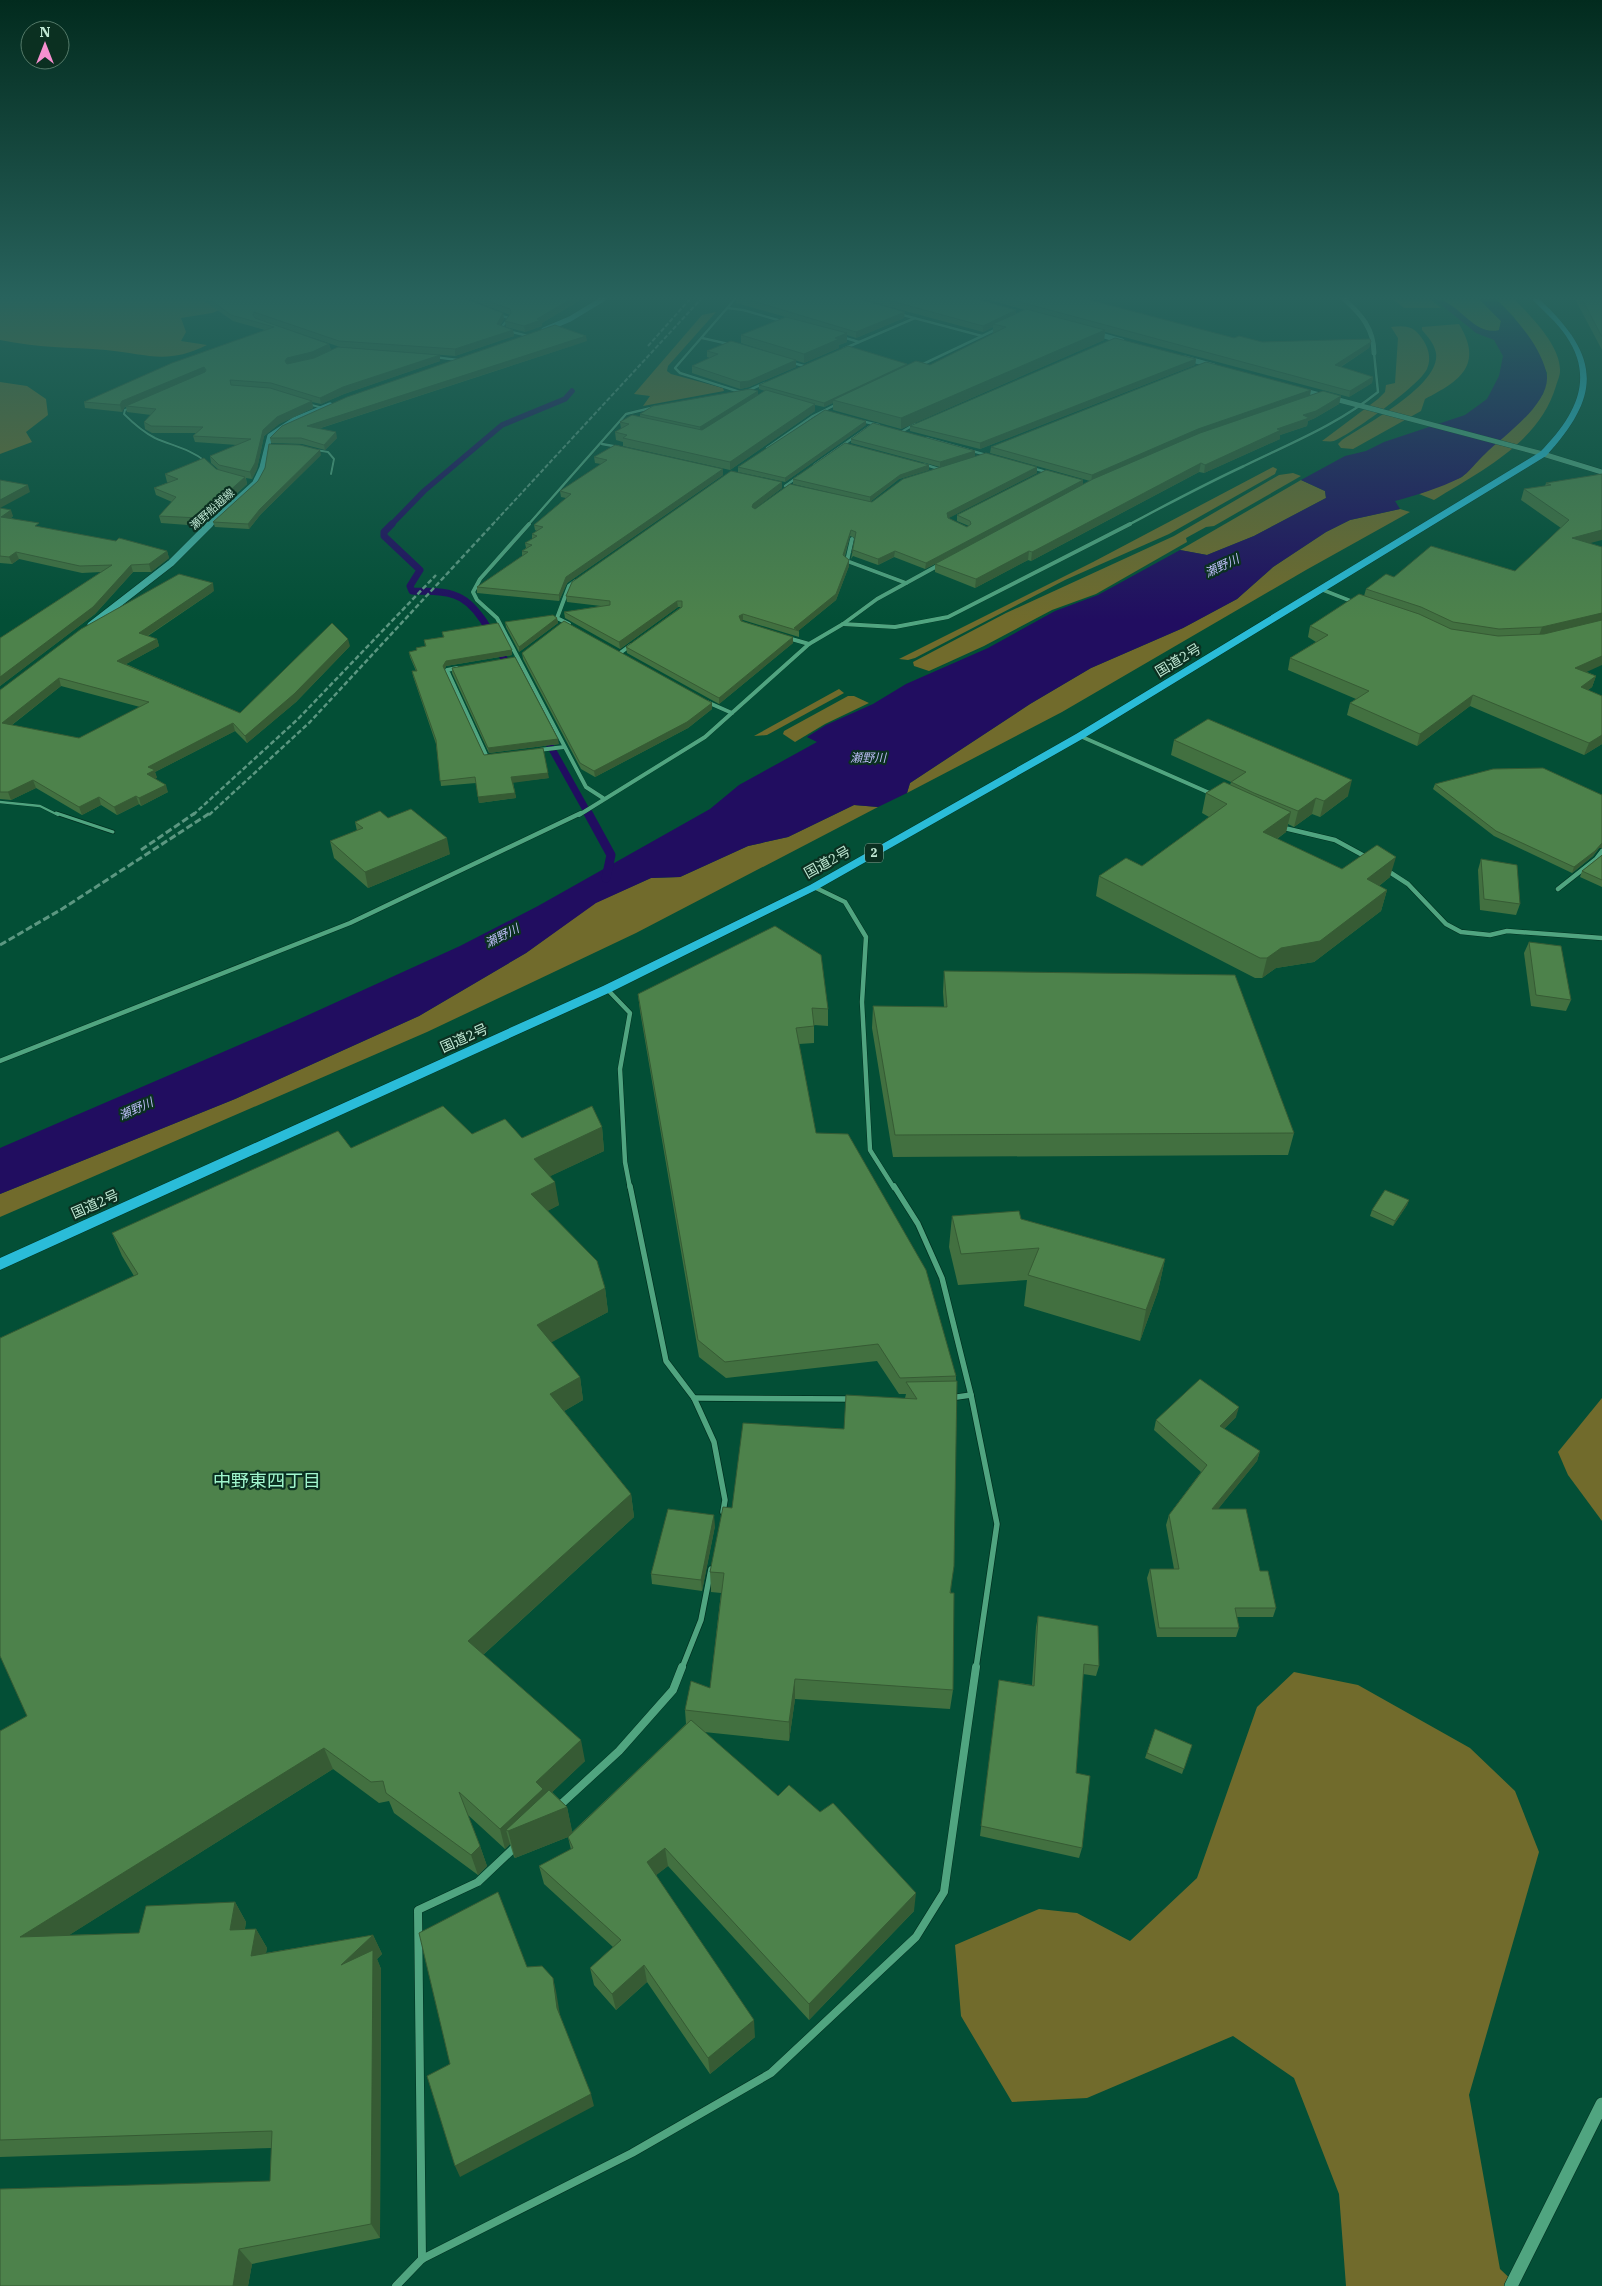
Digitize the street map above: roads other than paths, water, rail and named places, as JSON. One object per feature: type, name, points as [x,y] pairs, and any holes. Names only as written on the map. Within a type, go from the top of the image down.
[{"type":"highway","name":"国道2号","points":[[0,1264],[607,989],[814,887],[1080,736],[1324,590],[1544,454],[1567,428],[1578,406]]},
{"type":"main road","name":"瀬野船越線","points":[[85,630],[171,563],[189,543],[255,483],[263,472],[270,446],[267,440],[275,432],[329,406]]},
{"type":"street","points":[[603,798],[586,787],[497,618],[476,600],[473,592],[480,579],[499,557],[624,418],[637,410],[661,406]]},
{"type":"street","points":[[760,453],[833,406]]},
{"type":"street","points":[[843,624],[866,628],[932,622],[948,617],[1245,465],[1298,442],[1363,406],[1544,454],[1602,472]]},
{"type":"street","points":[[813,408],[831,413]]},
{"type":"street","points":[[624,418],[633,420]]},
{"type":"street","points":[[856,420],[881,426]]},
{"type":"street","points":[[903,431],[923,421]]},
{"type":"street","points":[[785,486],[842,444],[873,424]]},
{"type":"street","points":[[895,429],[911,434]]},
{"type":"street","points":[[920,436],[998,458]]},
{"type":"street","points":[[602,444],[623,448]]},
{"type":"street","points":[[842,444],[851,447]]},
{"type":"street","points":[[980,453],[989,449]]},
{"type":"street","points":[[980,459],[988,455]]},
{"type":"street","points":[[914,462],[942,470]]},
{"type":"street","points":[[1026,466],[1055,474]]},
{"type":"street","points":[[934,473],[952,467]]},
{"type":"street","points":[[1037,476],[1046,472]]},
{"type":"street","points":[[776,484],[789,487],[782,492]]},
{"type":"street","points":[[852,539],[847,561],[906,583]]},
{"type":"street","points":[[0,1061],[350,923],[580,814],[603,798],[705,737],[809,644],[843,624],[878,599],[942,563]]},
{"type":"street","points":[[573,627],[557,618],[569,586],[577,580]]},
{"type":"street","points":[[1324,590],[1362,605]]},
{"type":"street","points":[[557,628],[565,622]]},
{"type":"street","points":[[780,635],[809,644]]},
{"type":"street","points":[[620,653],[635,642]]},
{"type":"street","points":[[612,648],[628,657]]},
{"type":"street","points":[[510,659],[518,658],[526,652]]},
{"type":"street","points":[[467,667],[447,670],[487,757],[496,756]]},
{"type":"street","points":[[700,698],[732,713]]},
{"type":"street","points":[[1080,736],[1217,796]]},
{"type":"street","points":[[530,752],[564,747]]},
{"type":"street","points":[[1270,823],[1296,832],[1329,838],[1350,846],[1375,862]]},
{"type":"street","points":[[1558,889],[1596,859],[1602,851]]},
{"type":"street","points":[[1383,868],[1408,884],[1446,924],[1461,932],[1490,935],[1507,931],[1602,938]]},
{"type":"street","points":[[396,2286],[422,2259],[632,2154],[771,2073],[916,1937],[944,1892],[997,1524],[971,1394],[942,1278],[918,1224],[870,1150],[862,1002],[866,936],[845,902],[814,887]]},
{"type":"street","points":[[607,989],[630,1013],[620,1069],[625,1162],[666,1361],[694,1398],[714,1442],[725,1500],[721,1519]]},
{"type":"street","points":[[941,1399],[971,1394]]},
{"type":"street","points":[[694,1398],[862,1399]]},
{"type":"street","points":[[555,1810],[619,1751],[672,1690],[701,1620],[712,1564]]},
{"type":"street","points":[[422,2259],[418,1910],[478,1882],[520,1843]]},
{"type":"street","points":[[1511,2286],[1602,2104]]},
{"type":"lane","points":[[315,406],[323,408]]},
{"type":"lane","points":[[132,407],[125,410],[124,414],[142,430],[158,439],[192,449],[206,462]]},
{"type":"lane","points":[[311,450],[328,452],[334,459],[331,474]]},
{"type":"lane","points":[[246,482],[255,483]]},
{"type":"lane","points":[[0,802],[40,806],[63,817],[113,832]]},
{"type":"water","name":"瀬野川","points":[[1478,406],[1535,406],[1515,428],[1460,478],[1428,491],[1395,501],[1400,509],[1350,520],[1326,532],[1273,567],[1237,599],[1183,628],[1091,668],[1030,704],[910,783],[907,793],[878,807],[854,805],[788,837],[748,846],[680,877],[651,878],[596,903],[526,953],[419,1016],[235,1099],[0,1194],[0,1148],[295,1021],[460,946],[538,906],[710,809],[739,785],[817,742],[807,737],[826,725],[873,704],[906,684],[988,648],[1055,611],[1098,595],[1180,550],[1207,555],[1254,536],[1326,498],[1325,491],[1301,480],[1345,456],[1366,451],[1384,442],[1465,415]]},
{"type":"waterway","points":[[391,525],[424,491],[502,425],[549,406]]},
{"type":"waterway","points":[[391,525],[384,532],[384,536],[420,570],[410,586],[412,591],[444,592],[464,600],[488,627],[510,671]]},
{"type":"waterway","points":[[543,733],[589,815]]},
{"type":"waterway","points":[[588,813],[611,855],[606,878]]},
{"type":"railway","points":[[492,525],[602,406]]},
{"type":"railway","points":[[209,815],[310,722],[493,524]]},
{"type":"railway","points":[[193,815],[298,719],[436,575]]},
{"type":"railway","points":[[141,850],[195,813]]},
{"type":"railway","points":[[0,945],[62,909],[210,813]]},
{"type":"district","name":"中野東四丁目","points":[[267,1481]]}]
